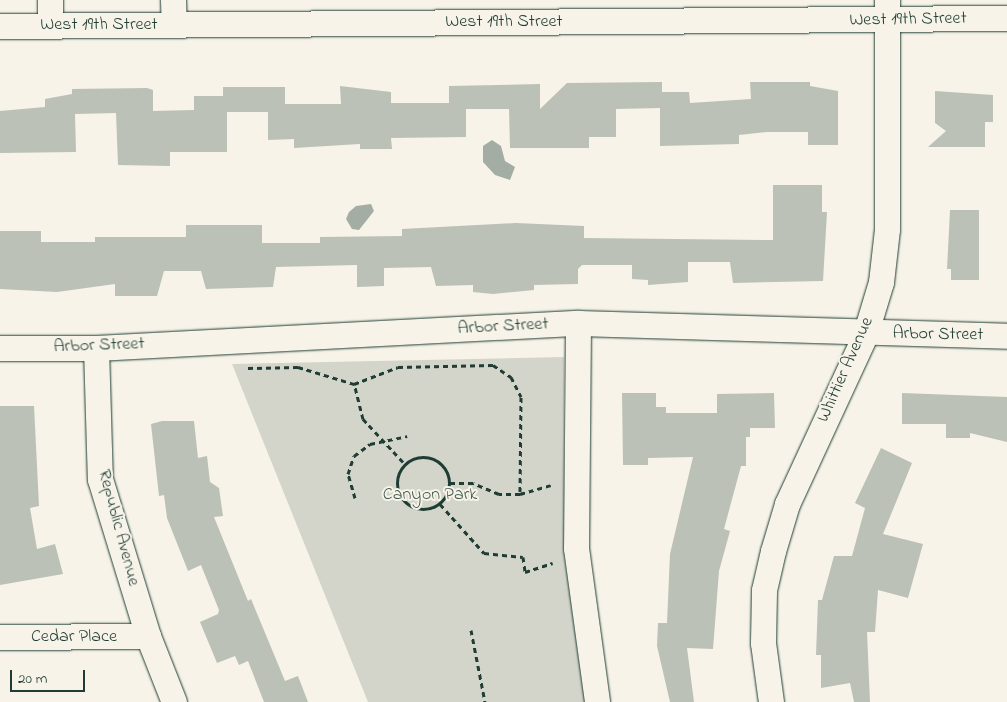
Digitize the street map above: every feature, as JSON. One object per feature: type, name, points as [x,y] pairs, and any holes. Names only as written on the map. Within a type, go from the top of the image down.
[{"type":"street","points":[[50,0],[50,25]]},
{"type":"street","points":[[173,0],[174,24]]},
{"type":"street","name":"West 19th Street","points":[[0,26],[174,24],[479,11],[887,10],[1007,18]]},
{"type":"street","name":"Whittier Avenue","points":[[771,702],[763,644],[764,590],[773,551],[791,495],[865,334],[881,282],[886,229],[887,10]]},
{"type":"street","points":[[578,323],[577,555],[597,702]]},
{"type":"street","name":"Arbor Street","points":[[0,348],[96,348],[578,323],[865,334],[1007,336]]},
{"type":"street","name":"Republic Avenue","points":[[96,348],[100,480],[148,636],[174,702]]},
{"type":"street","name":"Cedar Place","points":[[0,638],[148,636]]},
{"type":"path","points":[[244,368],[298,367],[354,384],[398,367],[493,365],[512,377],[521,397],[520,494]]},
{"type":"path","points":[[354,384],[357,407],[382,441],[403,462]]},
{"type":"path","points":[[354,498],[348,474],[354,456],[382,441],[406,436]]},
{"type":"path","points":[[417,458],[441,462],[449,483],[440,504],[434,509],[419,508],[402,500],[396,485],[403,462],[417,458]]},
{"type":"path","points":[[449,483],[473,483],[499,494],[520,494],[576,478]]},
{"type":"path","points":[[440,504],[474,547],[484,553],[523,557],[525,572],[577,555]]},
{"type":"path","points":[[471,630],[485,702]]},
{"type":"green space","name":"Canyon Park","points":[[564,357],[564,547],[592,702],[368,702],[232,364]]},
{"type":"shaded area","points":[[492,140],[501,146],[505,161],[515,167],[510,180],[495,175],[483,162],[483,146]]},
{"type":"shaded area","points":[[371,204],[374,211],[359,230],[352,229],[346,219],[349,212],[356,206]]},
{"type":"building","points":[[662,82],[662,92],[689,92],[690,103],[751,99],[750,82],[810,82],[810,86],[838,91],[838,145],[808,145],[808,132],[767,132],[739,135],[739,144],[660,146],[660,108],[616,109],[616,137],[589,137],[589,148],[510,148],[509,109],[466,109],[466,137],[391,138],[392,149],[360,149],[360,144],[294,148],[294,139],[268,140],[268,112],[227,112],[227,152],[170,152],[170,166],[118,165],[116,113],[75,114],[76,152],[0,153],[0,111],[45,107],[45,99],[72,94],[72,89],[147,88],[153,90],[153,111],[194,110],[194,96],[223,96],[223,87],[285,87],[285,104],[341,104],[340,86],[391,92],[391,103],[449,103],[449,86],[540,84],[540,109],[567,83]]},
{"type":"building","points":[[935,91],[993,95],[993,122],[985,122],[985,147],[928,147],[946,131],[935,123]]},
{"type":"building","points":[[773,185],[822,185],[822,212],[827,212],[823,281],[733,283],[730,262],[688,262],[688,282],[648,285],[648,280],[632,279],[632,265],[582,265],[578,269],[578,284],[534,285],[534,290],[493,294],[473,292],[473,285],[436,286],[431,267],[384,268],[384,286],[357,287],[357,265],[276,267],[273,287],[206,289],[201,271],[164,271],[157,296],[115,296],[115,284],[57,292],[0,289],[0,231],[41,231],[41,242],[95,242],[95,237],[186,237],[186,225],[262,225],[262,243],[320,243],[320,237],[402,236],[402,229],[516,223],[584,226],[584,238],[773,240]]},
{"type":"building","points":[[950,210],[979,210],[979,280],[951,280],[951,269],[947,269]]},
{"type":"building","points":[[622,393],[656,393],[656,407],[666,407],[666,413],[717,413],[717,394],[774,393],[775,428],[750,428],[750,437],[746,437],[746,466],[741,466],[724,529],[730,531],[719,571],[713,649],[687,648],[694,702],[670,702],[657,646],[658,623],[667,623],[670,554],[693,457],[648,458],[648,465],[623,465]]},
{"type":"building","points":[[902,393],[1007,397],[1007,442],[970,433],[970,438],[946,438],[946,424],[902,424]]},
{"type":"building","points":[[0,406],[34,406],[39,506],[30,508],[37,549],[55,544],[63,574],[0,585]]},
{"type":"building","points":[[162,421],[194,421],[198,458],[207,456],[210,482],[219,488],[223,516],[214,517],[248,601],[251,599],[285,681],[298,676],[308,702],[264,702],[248,661],[239,665],[235,656],[217,663],[200,622],[218,614],[219,610],[201,565],[188,571],[167,518],[164,495],[159,496],[151,424]]},
{"type":"building","points":[[881,448],[912,463],[883,534],[923,544],[908,598],[878,590],[875,632],[867,632],[870,702],[854,702],[850,683],[821,688],[821,655],[816,655],[818,600],[822,600],[834,556],[852,556],[865,508],[855,503]]}]
